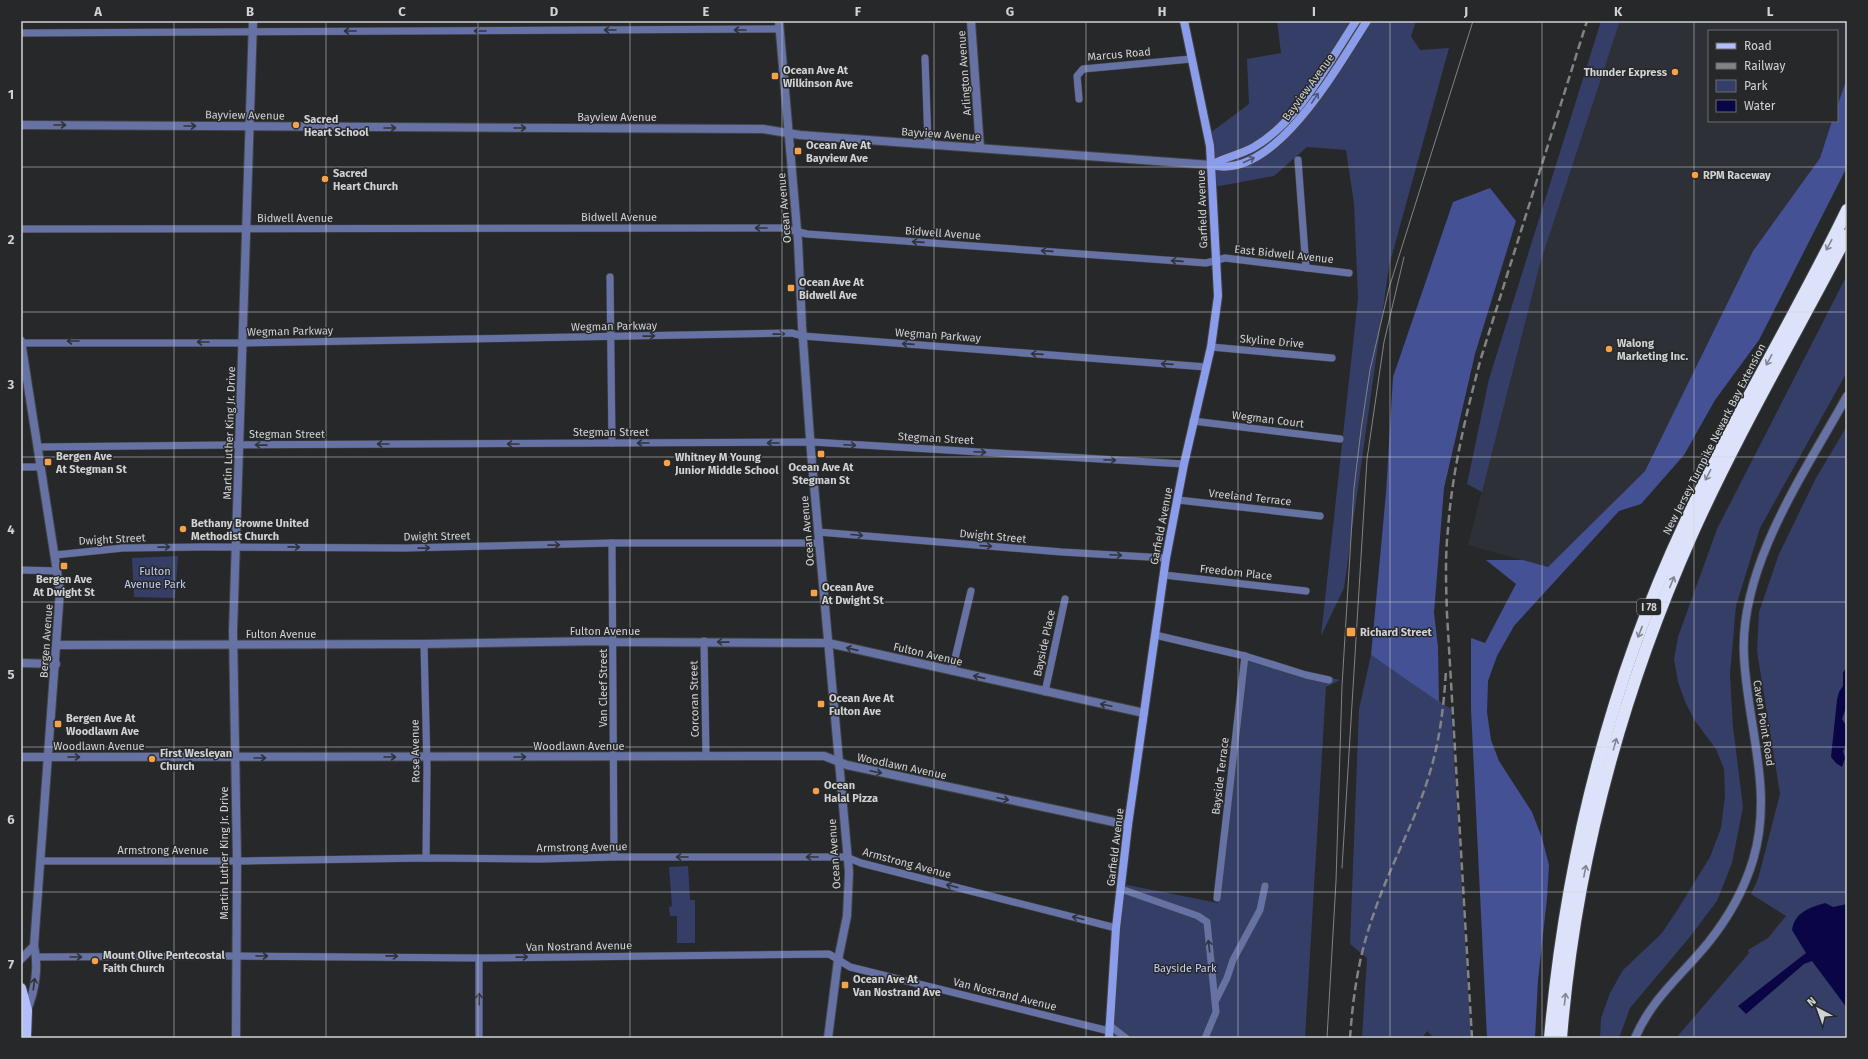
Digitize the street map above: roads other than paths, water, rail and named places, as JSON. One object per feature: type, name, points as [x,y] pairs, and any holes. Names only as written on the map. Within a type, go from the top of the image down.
[{"type":"highway","name":"New Jersey Turnpike Newark Bay Extension","points":[[1550,1038],[1562,935],[1578,844],[1605,737],[1633,649],[1667,563],[1700,490],[1847,210]]},
{"type":"highway","name":"New Jersey Turnpike Newark Bay Extension","points":[[1562,1038],[1572,942],[1589,849],[1616,742],[1644,652],[1678,566],[1715,486],[1847,235]]},
{"type":"main road","name":"Garfield Avenue","points":[[1109,1031],[1116,928],[1128,825],[1166,558],[1193,421],[1211,347],[1218,296],[1211,164],[1204,118],[1184,21]]},
{"type":"main road","name":"Bayview Avenue","points":[[1211,164],[1253,148],[1285,122],[1304,99],[1356,21]]},
{"type":"main road","name":"Bayview Avenue","points":[[1211,164],[1226,167],[1250,160],[1269,149],[1292,129],[1311,104],[1367,21]]},
{"type":"main road","points":[[21,988],[27,1010],[26,1038]]},
{"type":"street","name":"Martin Luther King Jr. Drive","points":[[236,1038],[234,645],[253,21]]},
{"type":"street","name":"Arlington Avenue","points":[[971,21],[980,148]]},
{"type":"street","points":[[21,33],[253,32],[779,25]]},
{"type":"street","name":"Ocean Avenue","points":[[779,25],[797,232],[803,336],[818,532],[846,857],[849,872],[847,916],[838,960],[828,1038]]},
{"type":"street","points":[[926,58],[928,144]]},
{"type":"street","name":"Marcus Road","points":[[1078,99],[1077,76],[1083,69],[1191,59]]},
{"type":"street","name":"Bayview Avenue","points":[[21,125],[747,129],[980,148],[1211,164]]},
{"type":"street","points":[[1298,160],[1306,268]]},
{"type":"street","name":"Bidwell Avenue","points":[[21,229],[784,228],[797,232],[1206,263],[1216,261]]},
{"type":"street","name":"East Bidwell Avenue","points":[[1216,261],[1225,258],[1349,272]]},
{"type":"street","points":[[610,277],[612,443]]},
{"type":"street","name":"Wegman Parkway","points":[[21,342],[242,343],[792,333],[803,336],[1206,367]]},
{"type":"street","name":"Bergen Avenue","points":[[21,342],[60,591],[56,664],[34,946],[37,957],[32,998],[27,1010]]},
{"type":"street","name":"Skyline Drive","points":[[1211,347],[1332,358]]},
{"type":"street","name":"Caven Point Road","points":[[1635,1038],[1651,1008],[1664,991],[1707,944],[1726,918],[1743,887],[1754,859],[1760,827],[1762,798],[1760,767],[1744,655],[1744,626],[1748,598],[1771,534],[1847,396]]},
{"type":"street","name":"Wegman Court","points":[[1193,421],[1340,439]]},
{"type":"street","name":"Stegman Street","points":[[38,447],[812,442],[1184,464]]},
{"type":"street","points":[[21,467],[41,467]]},
{"type":"street","name":"Vreeland Terrace","points":[[1178,500],[1320,516]]},
{"type":"street","name":"Dwight Street","points":[[818,532],[1062,552],[1166,558]]},
{"type":"street","name":"Dwight Street","points":[[55,555],[123,548],[405,548],[612,543],[819,543]]},
{"type":"street","name":"Van Cleef Street","points":[[612,543],[614,642],[614,857]]},
{"type":"street","points":[[21,570],[58,571]]},
{"type":"street","name":"Freedom Place","points":[[1164,575],[1306,591]]},
{"type":"street","points":[[952,671],[971,591]]},
{"type":"street","name":"Bayside Place","points":[[1045,692],[1065,599]]},
{"type":"street","points":[[1155,635],[1245,656],[1306,675],[1329,680]]},
{"type":"street","name":"Fulton Avenue","points":[[57,645],[424,644],[604,641],[828,643],[1144,713]]},
{"type":"street","name":"Corcoran Street","points":[[704,641],[706,756]]},
{"type":"street","name":"Rose Avenue","points":[[424,644],[427,757],[426,858]]},
{"type":"street","name":"Bayside Terrace","points":[[1217,898],[1245,656]]},
{"type":"street","points":[[21,663],[56,664]]},
{"type":"street","name":"Woodlawn Avenue","points":[[21,757],[235,758],[824,756],[847,766],[1128,825]]},
{"type":"street","name":"Armstrong Avenue","points":[[40,860],[236,861],[426,858],[541,860],[614,857],[846,857],[1116,928]]},
{"type":"street","points":[[1216,1000],[1227,978],[1233,960],[1260,910],[1265,886]]},
{"type":"street","points":[[1121,890],[1204,918],[1206,922],[1212,984],[1216,1000],[1216,1012],[1205,1038]]},
{"type":"street","points":[[21,959],[34,946]]},
{"type":"street","name":"Van Nostrand Avenue","points":[[37,957],[235,956],[479,958],[829,954],[850,967],[1109,1031]]},
{"type":"street","points":[[479,958],[479,1038]]},
{"type":"street","points":[[1109,1031],[1126,1038]]},
{"type":"water","points":[[1847,666],[1847,705],[1842,719],[1847,727],[1847,744],[1843,751],[1845,758],[1842,767],[1831,757],[1837,700],[1839,692],[1843,686],[1843,673]]},
{"type":"water","points":[[1825,903],[1833,907],[1847,904],[1847,1008],[1812,961],[1804,964],[1746,1014],[1738,1006],[1806,953],[1792,930],[1796,919],[1808,909]]},
{"type":"tram line","points":[[1327,1038],[1336,881],[1342,686],[1354,488],[1361,430],[1370,370],[1389,288],[1473,21]]},
{"type":"tram line","points":[[1342,868],[1367,459],[1384,342],[1404,257]]},
{"type":"railway","points":[[1472,1038],[1447,614],[1446,561],[1450,508],[1460,443],[1481,358],[1587,21]]},
{"type":"railway","points":[[1350,1038],[1353,1006],[1364,944],[1380,895],[1418,808],[1433,760],[1441,722],[1446,670]]},
{"type":"place","name":"Thunder Express","points":[[1675,72]]},
{"type":"place","name":"Ocean Ave At Wilkinson Ave","points":[[775,76]]},
{"type":"place","name":"Sacred Heart School","points":[[296,125]]},
{"type":"place","name":"Ocean Ave At Bayview Ave","points":[[798,151]]},
{"type":"place","name":"RPM Raceway","points":[[1695,175]]},
{"type":"place","name":"Sacred Heart Church","points":[[325,179]]},
{"type":"place","name":"Ocean Ave At Bidwell Ave","points":[[791,288]]},
{"type":"place","name":"Walong Marketing Inc.","points":[[1609,349]]},
{"type":"place","name":"Ocean Ave At Stegman St","points":[[821,454]]},
{"type":"place","name":"Bergen Ave At Stegman St","points":[[48,462]]},
{"type":"place","name":"Whitney M Young Junior Middle School","points":[[667,463]]},
{"type":"place","name":"Bethany Browne United Methodist Church","points":[[183,529]]},
{"type":"place","name":"Bergen Ave At Dwight St","points":[[64,566]]},
{"type":"place","name":"Ocean Ave At Dwight St","points":[[814,593]]},
{"type":"place","name":"Richard Street","points":[[1351,632]]},
{"type":"place","name":"Ocean Ave At Fulton Ave","points":[[821,704]]},
{"type":"place","name":"Bergen Ave At Woodlawn Ave","points":[[58,724]]},
{"type":"place","name":"First Wesleyan Church","points":[[152,759]]},
{"type":"place","name":"Ocean Halal Pizza","points":[[816,791]]},
{"type":"place","name":"Mount Olive Pentecostal Faith Church","points":[[95,961]]},
{"type":"place","name":"Ocean Ave At Van Nostrand Ave","points":[[845,985]]},
{"type":"park label","name":"Fulton Avenue Park","points":[[155,577]]},
{"type":"park label","name":"Bayside Park","points":[[1185,968]]}]
